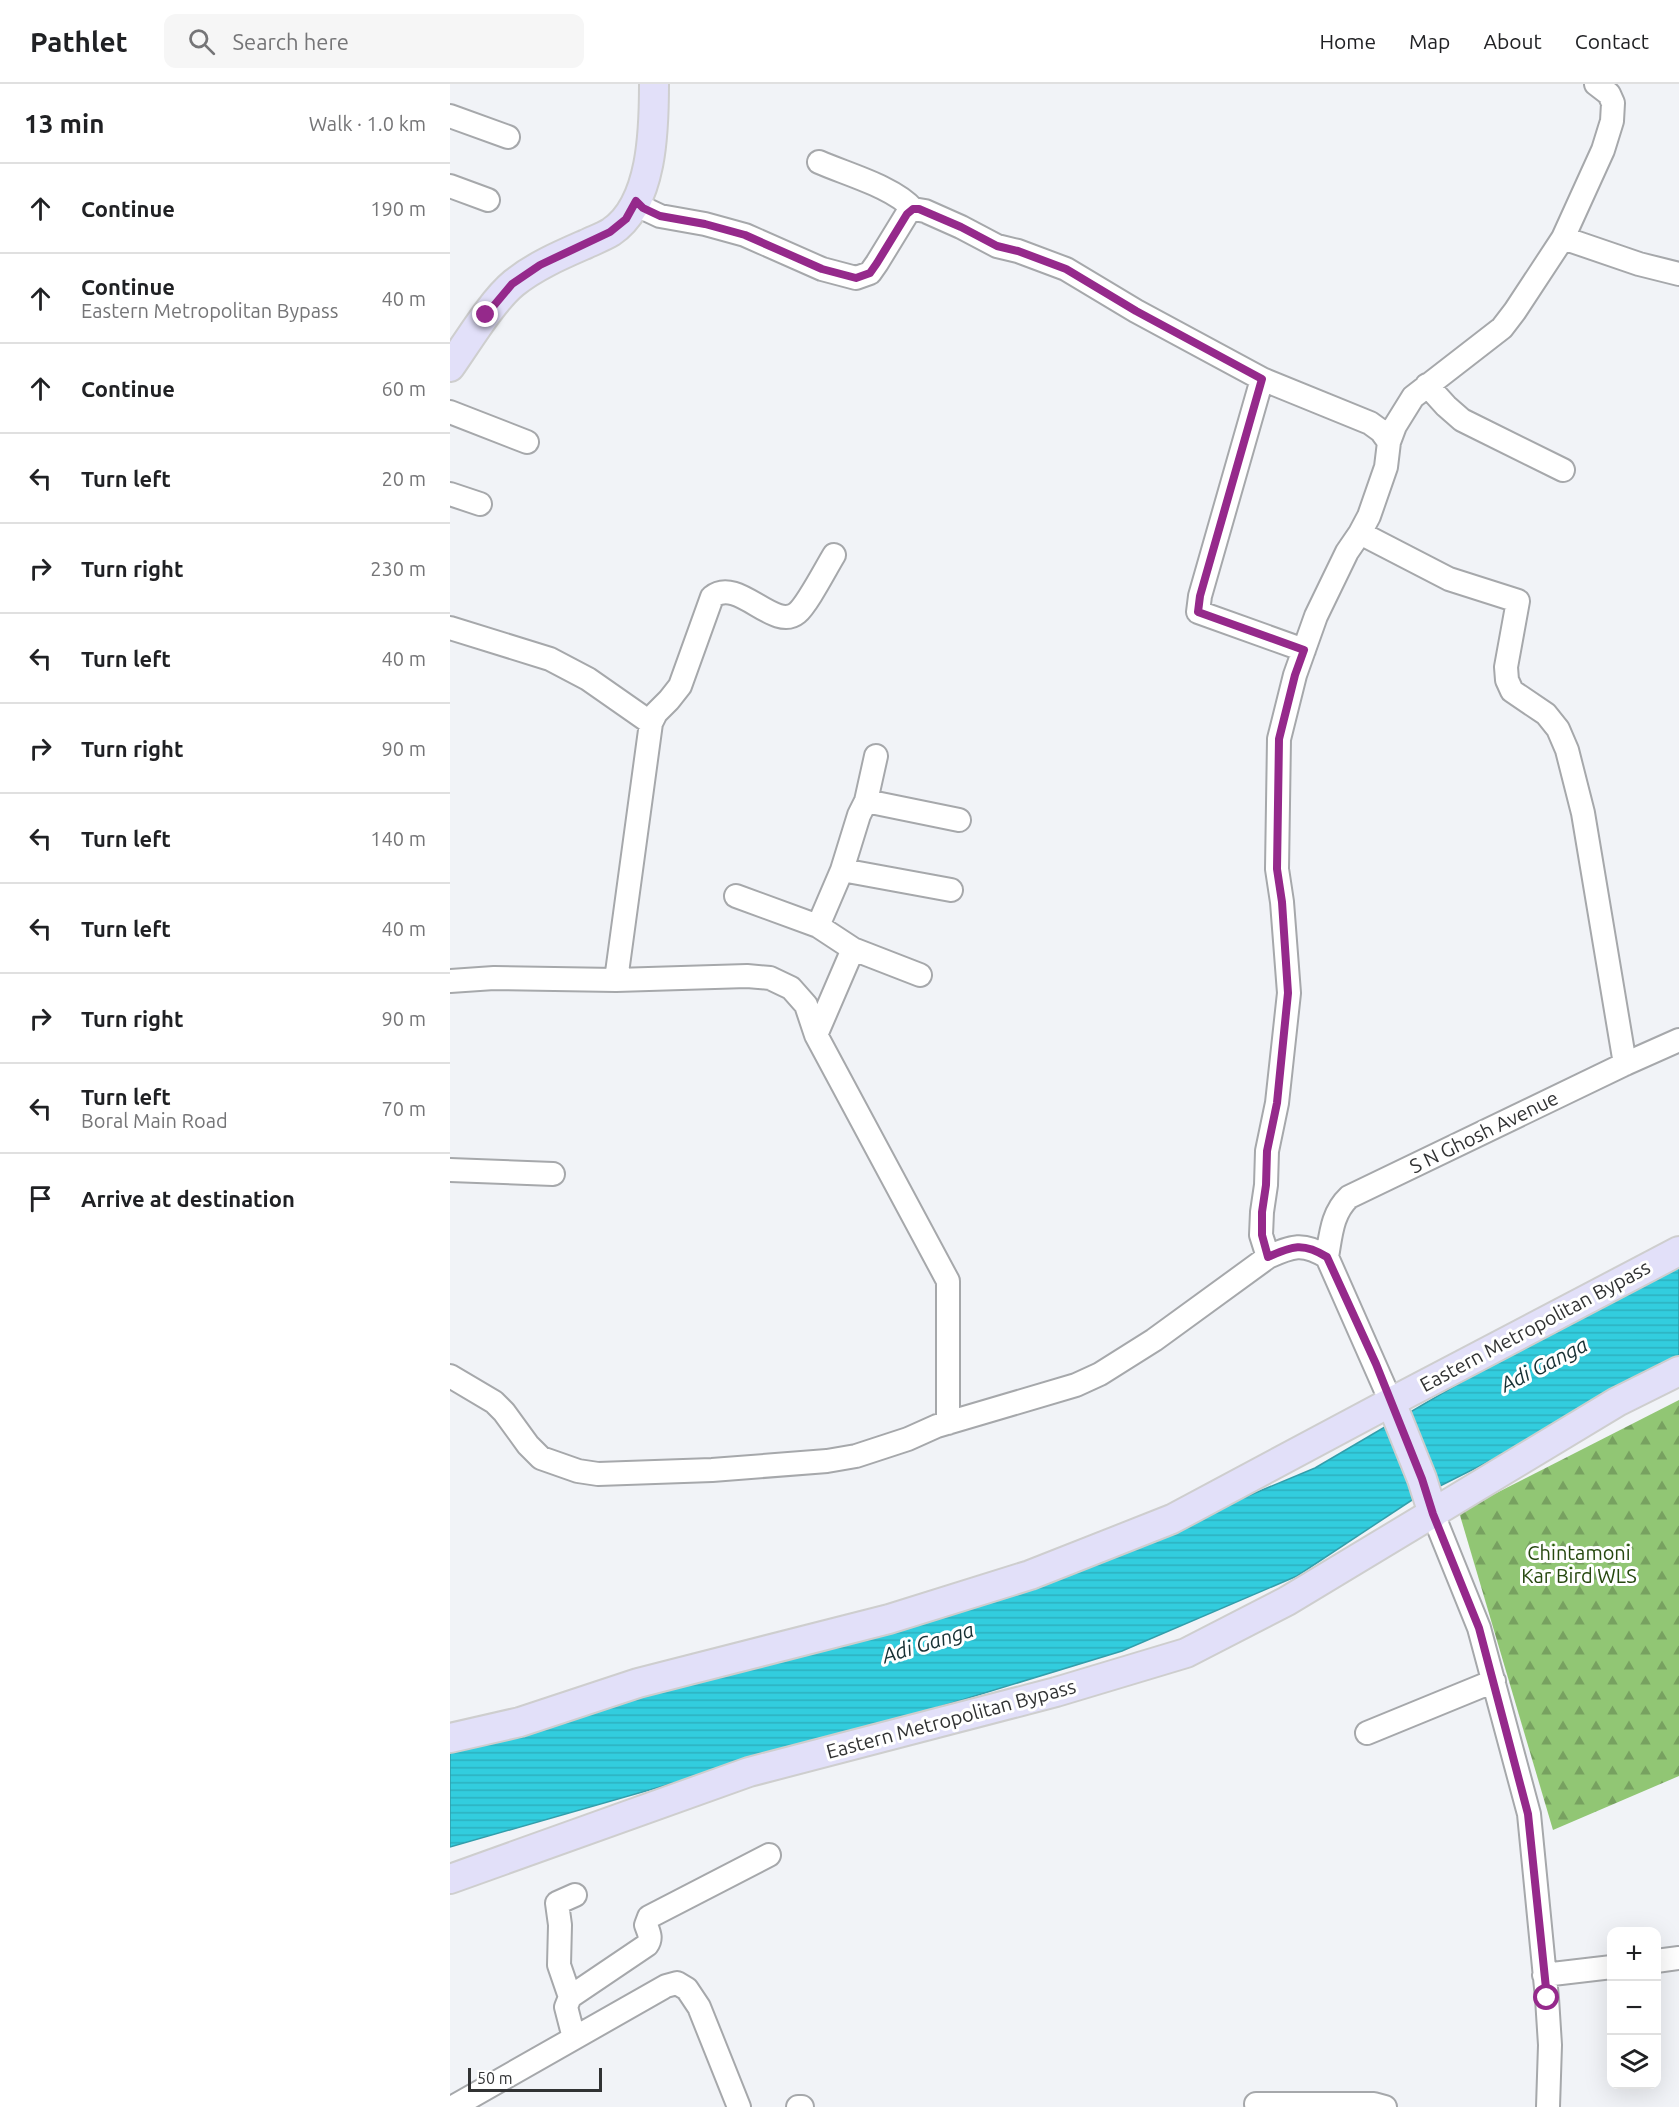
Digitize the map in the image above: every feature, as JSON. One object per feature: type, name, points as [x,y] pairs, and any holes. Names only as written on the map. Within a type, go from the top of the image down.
[{"type":"main road","points":[[450,367],[486,315],[512,284],[540,265],[610,232],[626,219],[644,182],[654,130],[654,84]]},
{"type":"main road","name":"Eastern Metropolitan Bypass","points":[[450,1738],[520,1722],[638,1683],[889,1619],[1030,1575],[1172,1519],[1679,1251]]},
{"type":"main road","name":"Eastern Metropolitan Bypass","points":[[450,1880],[749,1772],[1056,1692],[1186,1653],[1287,1601],[1617,1402],[1679,1371]]},
{"type":"main road","points":[[1391,1402],[1422,1479],[1433,1514]]},
{"type":"street","points":[[1268,1257],[1262,1235],[1262,1212],[1267,1151],[1277,1103],[1288,993],[1282,902],[1277,869],[1279,739],[1295,675],[1330,584],[1360,533],[1380,487],[1386,467],[1389,442],[1404,410],[1413,397],[1427,385],[1502,328],[1563,238],[1603,150],[1612,121],[1613,103],[1609,94],[1596,84]]},
{"type":"street","points":[[450,116],[508,137]]},
{"type":"street","points":[[819,162],[879,187],[908,203],[913,209],[925,211],[997,246],[1018,251],[1066,269],[1136,311],[1262,379],[1370,423],[1382,431],[1389,442]]},
{"type":"street","points":[[450,186],[488,200]]},
{"type":"street","points":[[636,201],[643,208],[660,216],[705,224],[745,235],[822,269],[856,278],[870,273],[907,214],[913,209]]},
{"type":"street","points":[[1563,238],[1639,264],[1679,274]]},
{"type":"street","points":[[1262,379],[1200,596],[1198,612],[1304,650]]},
{"type":"street","points":[[1427,385],[1462,420],[1563,470]]},
{"type":"street","points":[[450,412],[527,442]]},
{"type":"street","points":[[450,494],[480,504]]},
{"type":"street","points":[[1360,533],[1449,579],[1518,602],[1506,667],[1507,680],[1512,691],[1546,714],[1558,729],[1568,750],[1583,813],[1625,1064]]},
{"type":"street","points":[[616,980],[651,723],[656,713],[680,686],[712,597],[718,592],[727,591],[774,614],[783,617],[792,616],[802,608],[834,555]]},
{"type":"street","points":[[450,628],[550,659],[588,679],[651,723]]},
{"type":"street","points":[[818,926],[842,870],[859,815],[866,801],[876,756]]},
{"type":"street","points":[[866,801],[959,820]]},
{"type":"street","points":[[842,870],[951,890]]},
{"type":"street","points":[[736,896],[818,926],[853,949],[920,975]]},
{"type":"street","points":[[816,1035],[853,949]]},
{"type":"street","points":[[450,981],[494,978],[616,980],[747,976],[770,978],[791,988],[806,1005],[816,1035],[948,1281],[948,1423]]},
{"type":"street","name":"S N Ghosh Avenue","points":[[1327,1257],[1335,1215],[1348,1197],[1679,1040]]},
{"type":"street","points":[[450,1170],[553,1174]]},
{"type":"street","points":[[450,1376],[494,1402],[541,1458],[578,1471],[598,1474],[712,1470],[827,1461],[856,1456],[948,1423],[1053,1393],[1100,1374],[1154,1341],[1268,1257],[1286,1249],[1303,1246],[1314,1249],[1327,1257],[1391,1402]]},
{"type":"street","points":[[1433,1514],[1479,1628],[1528,1814],[1550,2045],[1548,2107]]},
{"type":"street","points":[[1367,1733],[1494,1681]]},
{"type":"street","points":[[574,2038],[566,2007],[570,1997],[647,1945],[650,1941],[646,1925],[649,1917],[769,1855]]},
{"type":"street","points":[[570,1997],[560,1965],[560,1925],[557,1903],[575,1895]]},
{"type":"street","points":[[1661,1960],[1679,1958]]},
{"type":"street","points":[[1544,1975],[1607,1967]]},
{"type":"street","points":[[453,2107],[666,1986],[677,1983],[687,1989],[699,2007],[739,2107]]},
{"type":"street","points":[[1256,2104],[1374,2104],[1385,2107]]},
{"type":"green space","name":"Chintamoni Kar Bird WLS","points":[[1679,1400],[1679,1776],[1553,1830],[1459,1512]]},
{"type":"water","name":"Adi Ganga","points":[[1679,1265],[1679,1366],[1412,1500],[1297,1576],[1122,1651],[929,1710],[450,1847],[450,1753],[662,1689],[1003,1598],[1315,1468],[1562,1323]]},
{"type":"route","points":[[486,315],[512,284],[540,265],[610,232],[626,219],[636,201],[643,208],[660,216],[705,224],[745,235],[822,269],[856,278],[870,273],[907,214],[913,209],[919,209],[997,246],[1018,251],[1066,269],[1136,311],[1262,379],[1200,596],[1198,612],[1304,650],[1295,675],[1279,739],[1277,869],[1282,902],[1288,993],[1277,1103],[1267,1151],[1262,1235],[1268,1257],[1286,1249],[1303,1246],[1314,1249],[1327,1257],[1376,1364],[1422,1479],[1433,1514],[1464,1587],[1479,1628],[1494,1681],[1528,1814],[1547,1998]]}]
